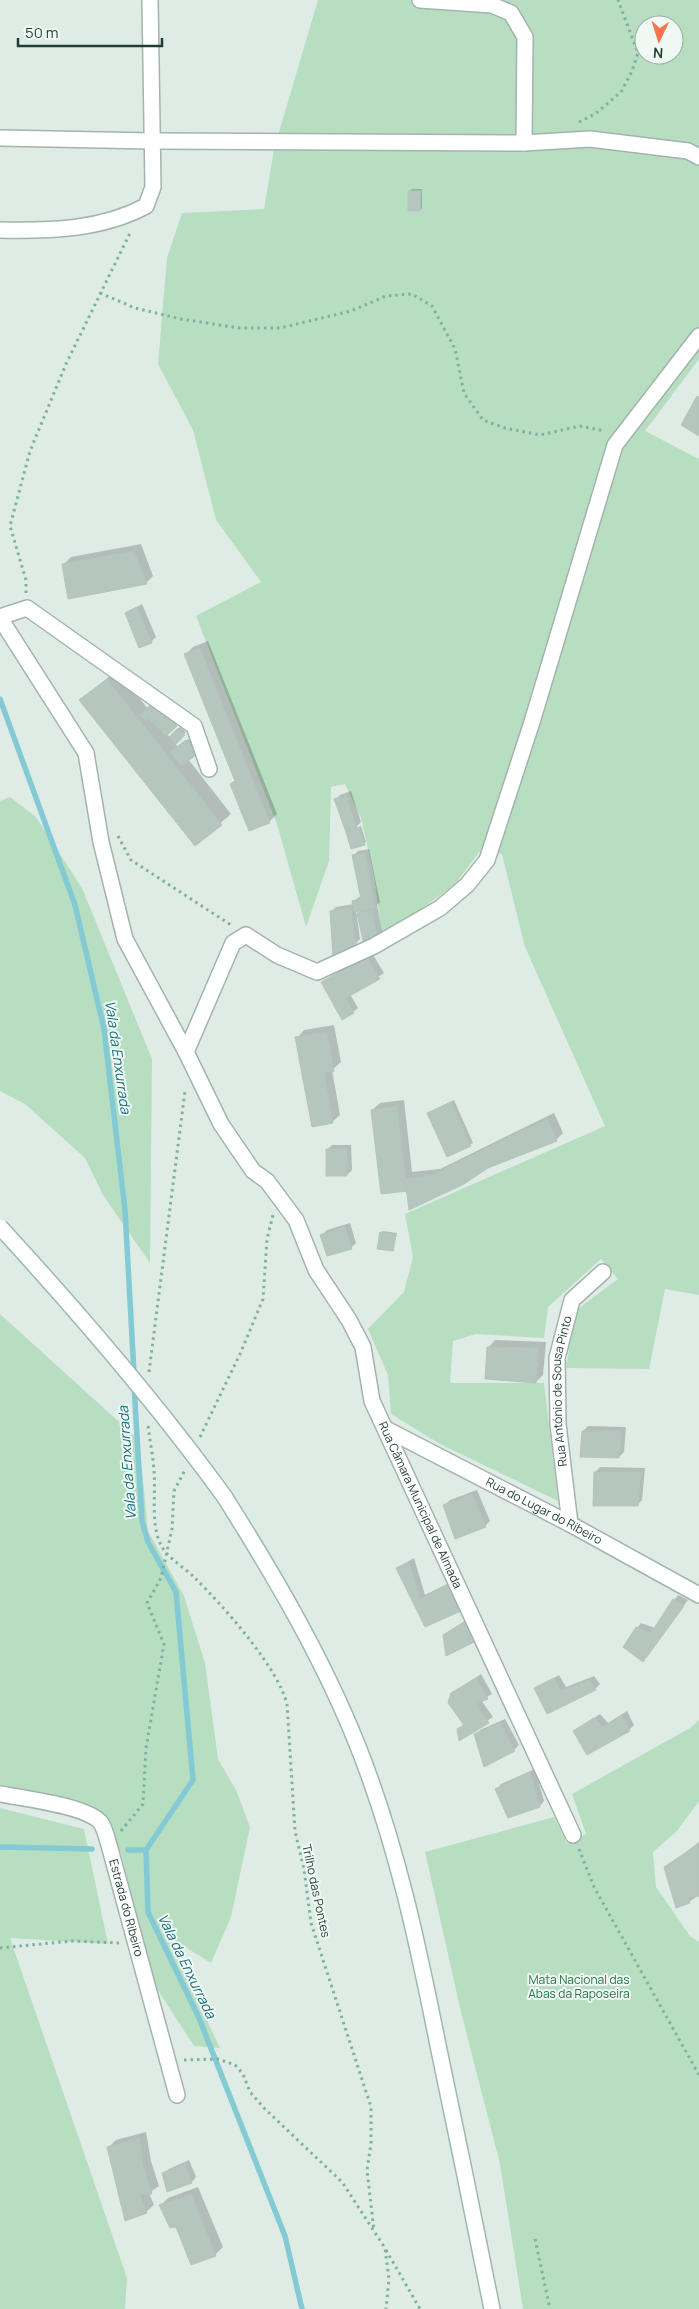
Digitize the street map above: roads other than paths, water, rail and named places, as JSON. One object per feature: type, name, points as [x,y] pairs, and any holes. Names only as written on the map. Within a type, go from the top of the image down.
[{"type":"street","points":[[0,230],[52,231],[124,218],[146,206],[153,187],[150,0]]},
{"type":"street","points":[[420,0],[492,4],[512,13],[525,38],[524,143]]},
{"type":"street","points":[[0,138],[152,141],[524,143],[590,139],[680,150],[699,157]]},
{"type":"street","points":[[186,1052],[233,943],[246,935],[277,956],[317,972],[374,946],[440,908],[467,885],[487,860],[532,722],[615,445],[699,336]]},
{"type":"street","points":[[0,617],[27,608],[194,726],[209,769]]},
{"type":"street","name":"Rua Câmara Municipal de Almada","points":[[0,617],[86,753],[101,842],[125,939],[186,1052],[221,1124],[253,1171],[267,1181],[296,1220],[316,1270],[349,1320],[364,1347],[372,1401],[573,1835]]},
{"type":"street","points":[[0,1227],[52,1283],[156,1407],[224,1496],[258,1549],[308,1638],[357,1744],[386,1826],[411,1911],[492,2309]]},
{"type":"street","name":"Rua António de Sousa Pinto","points":[[570,1524],[558,1424],[557,1358],[572,1300],[603,1272]]},
{"type":"street","name":"Rua do Lugar do Ribeiro","points":[[386,1429],[570,1524],[699,1595]]},
{"type":"street","name":"Estrada do Ribeiro","points":[[0,1794],[70,1807],[92,1816],[101,1824],[109,1845],[177,2095]]},
{"type":"waterway","name":"Vala da Enxurrada","points":[[0,699],[75,905],[104,1029],[125,1210],[134,1373]]},
{"type":"waterway","name":"Vala da Enxurrada","points":[[134,1385],[142,1521],[148,1542],[176,1592],[193,1780],[146,1850],[148,1912],[199,2018],[285,2236],[302,2309]]},
{"type":"waterway","points":[[0,1847],[92,1849]]},
{"type":"waterway","points":[[128,1850],[146,1850]]},
{"type":"park label","name":"Mata Nacional das Abas da Raposeira","points":[[579,1987]]}]
